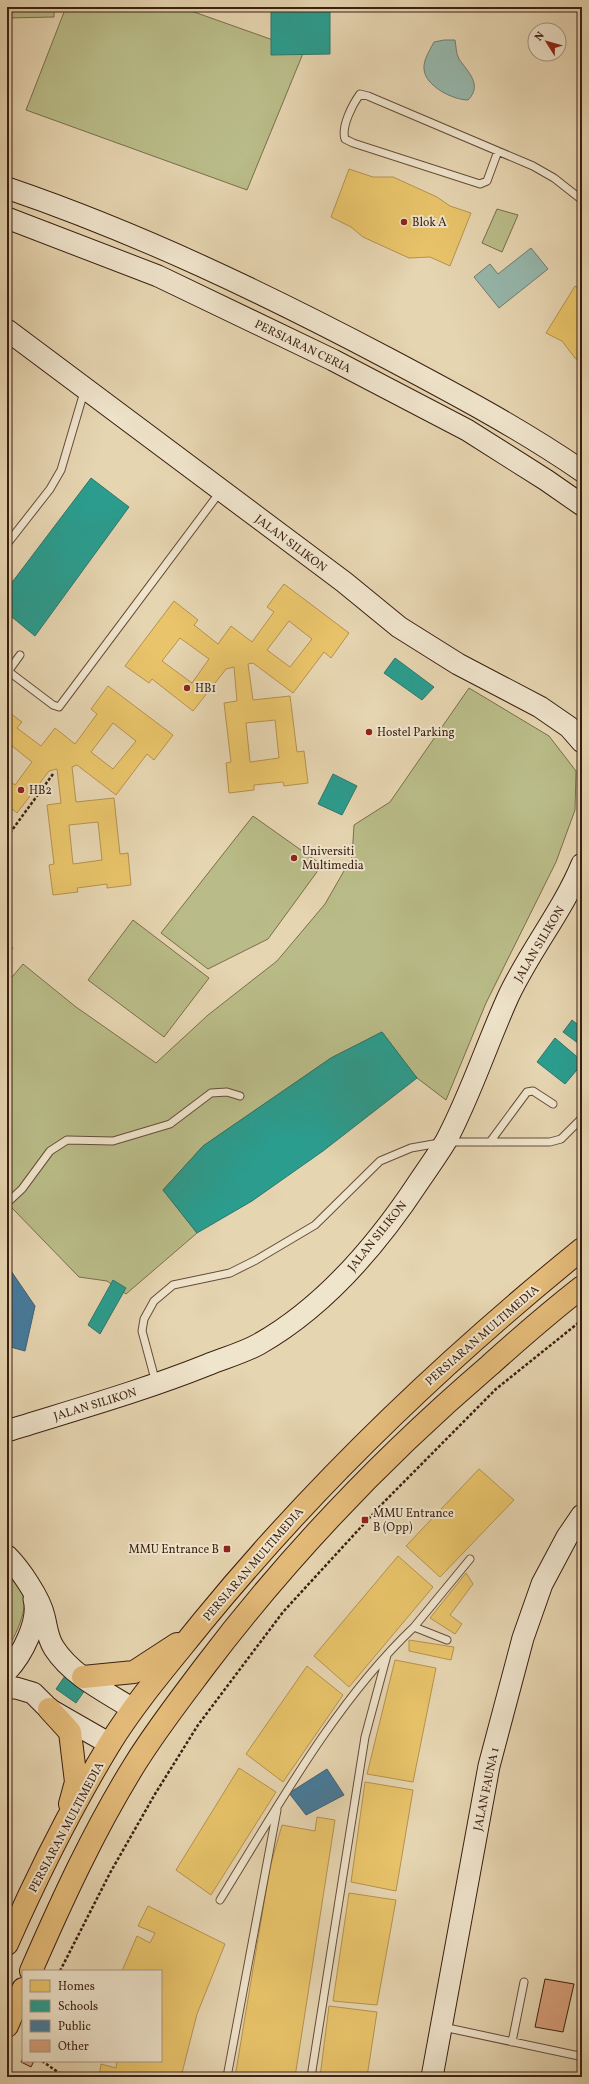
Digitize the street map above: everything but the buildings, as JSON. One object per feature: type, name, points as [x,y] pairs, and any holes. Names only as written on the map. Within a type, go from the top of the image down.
[{"type":"main road","name":"PERSIARAN MULTIMEDIA","points":[[7,1944],[53,1850],[110,1744],[133,1709],[241,1575],[292,1518],[382,1425],[488,1328],[582,1249]]},
{"type":"main road","points":[[31,1970],[88,1848],[135,1764],[159,1728],[233,1630],[312,1536],[395,1451],[544,1317],[582,1287]]},
{"type":"main road","points":[[83,1677],[134,1672],[192,1635]]},
{"type":"main road","points":[[49,1708],[70,1732],[76,1782],[53,1850]]},
{"type":"main road","points":[[7,2026],[22,1990]]},
{"type":"street","points":[[7,188],[164,249],[317,322],[438,385],[556,453],[582,471]]},
{"type":"street","name":"PERSIARAN CERIA","points":[[7,218],[158,276],[333,360],[467,430],[582,506]]},
{"type":"street","name":"JALAN SILIKON","points":[[7,330],[344,582],[399,627],[458,664],[540,707],[569,727],[582,742]]},
{"type":"street","name":"JALAN SILIKON","points":[[7,1431],[157,1385],[258,1345],[299,1317],[334,1287],[398,1214],[445,1142],[467,1098],[481,1059],[525,963],[561,907],[582,864]]},
{"type":"street","name":"JALAN FAUNA 1","points":[[432,2077],[489,1766],[523,1638],[542,1584],[567,1537],[582,1515]]},
{"type":"street","points":[[7,1556],[26,1580],[44,1615],[47,1634],[54,1648],[83,1677],[133,1709]]},
{"type":"street","points":[[7,1671],[19,1658],[33,1620],[35,1603],[26,1580]]},
{"type":"street","points":[[7,1688],[16,1688],[33,1693],[49,1708],[110,1744]]},
{"type":"lane","points":[[498,151],[487,181],[480,184],[353,143],[345,139],[343,133],[354,102],[360,94],[498,151],[533,166],[554,178],[582,200]]},
{"type":"lane","points":[[7,544],[50,489],[61,470],[85,388]]},
{"type":"lane","points":[[556,453],[582,464]]},
{"type":"lane","points":[[20,655],[7,672],[53,705],[59,707],[221,491]]},
{"type":"lane","points":[[490,1142],[527,1092],[533,1091],[553,1104]]},
{"type":"lane","points":[[7,1203],[22,1189],[50,1152],[67,1140],[113,1141],[170,1124],[211,1093],[227,1092],[240,1096]]},
{"type":"lane","points":[[157,1385],[142,1331],[144,1319],[154,1300],[173,1285],[230,1273],[256,1260],[315,1225],[380,1161],[411,1148],[445,1142],[550,1142],[561,1139],[582,1118]]},
{"type":"lane","points":[[220,1900],[278,1806],[337,1718],[387,1654],[414,1627],[470,1559]]},
{"type":"lane","points":[[414,1627],[447,1640]]},
{"type":"lane","points":[[311,2077],[365,1737],[387,1654]]},
{"type":"lane","points":[[227,2077],[278,1806]]},
{"type":"lane","points":[[512,2042],[524,1982]]},
{"type":"lane","points":[[441,2027],[580,2056],[582,2055]]},
{"type":"path","points":[[7,837],[53,774]]},
{"type":"path","points":[[61,1970],[110,1873],[155,1794],[198,1725],[283,1612],[384,1502],[480,1404],[496,1389],[582,1320]]},
{"type":"path","points":[[43,2062],[65,2077]]},
{"type":"green space","points":[[7,7],[54,7],[54,17],[7,18]]},
{"type":"green space","points":[[66,7],[180,7],[304,51],[247,190],[26,110]]},
{"type":"green space","points":[[497,209],[518,215],[502,252],[482,243]]},
{"type":"green space","points":[[469,688],[549,736],[576,771],[575,810],[556,862],[486,1003],[446,1100],[417,1078],[382,1032],[331,1058],[203,1146],[163,1190],[197,1233],[126,1294],[107,1281],[79,1277],[12,1208],[7,1195],[7,983],[23,964],[76,1007],[156,1063],[208,1015],[277,961],[325,904],[352,857],[354,825],[390,802]]},
{"type":"green space","points":[[253,816],[322,865],[268,939],[208,969],[161,933]]},
{"type":"green space","points":[[133,920],[209,978],[164,1037],[88,980]]},
{"type":"green space","points":[[7,1569],[23,1593],[24,1606],[20,1622],[7,1649]]},
{"type":"water","points":[[455,40],[458,57],[470,74],[474,84],[474,89],[468,100],[455,98],[441,91],[429,81],[426,75],[424,66],[434,42]]},
{"type":"water","points":[[531,248],[548,269],[499,308],[474,277],[490,264],[498,274]]},
{"type":"place","name":"Blok A","points":[[404,222]]},
{"type":"place","name":"HB1","points":[[187,688]]},
{"type":"place","name":"Hostel Parking","points":[[369,732]]},
{"type":"place","name":"HB2","points":[[21,790]]},
{"type":"place","name":"Universiti Multimedia","points":[[294,858]]},
{"type":"place","name":"MMU Entrance B (Opp)","points":[[365,1520]]},
{"type":"place","name":"MMU Entrance B","points":[[227,1549]]}]
